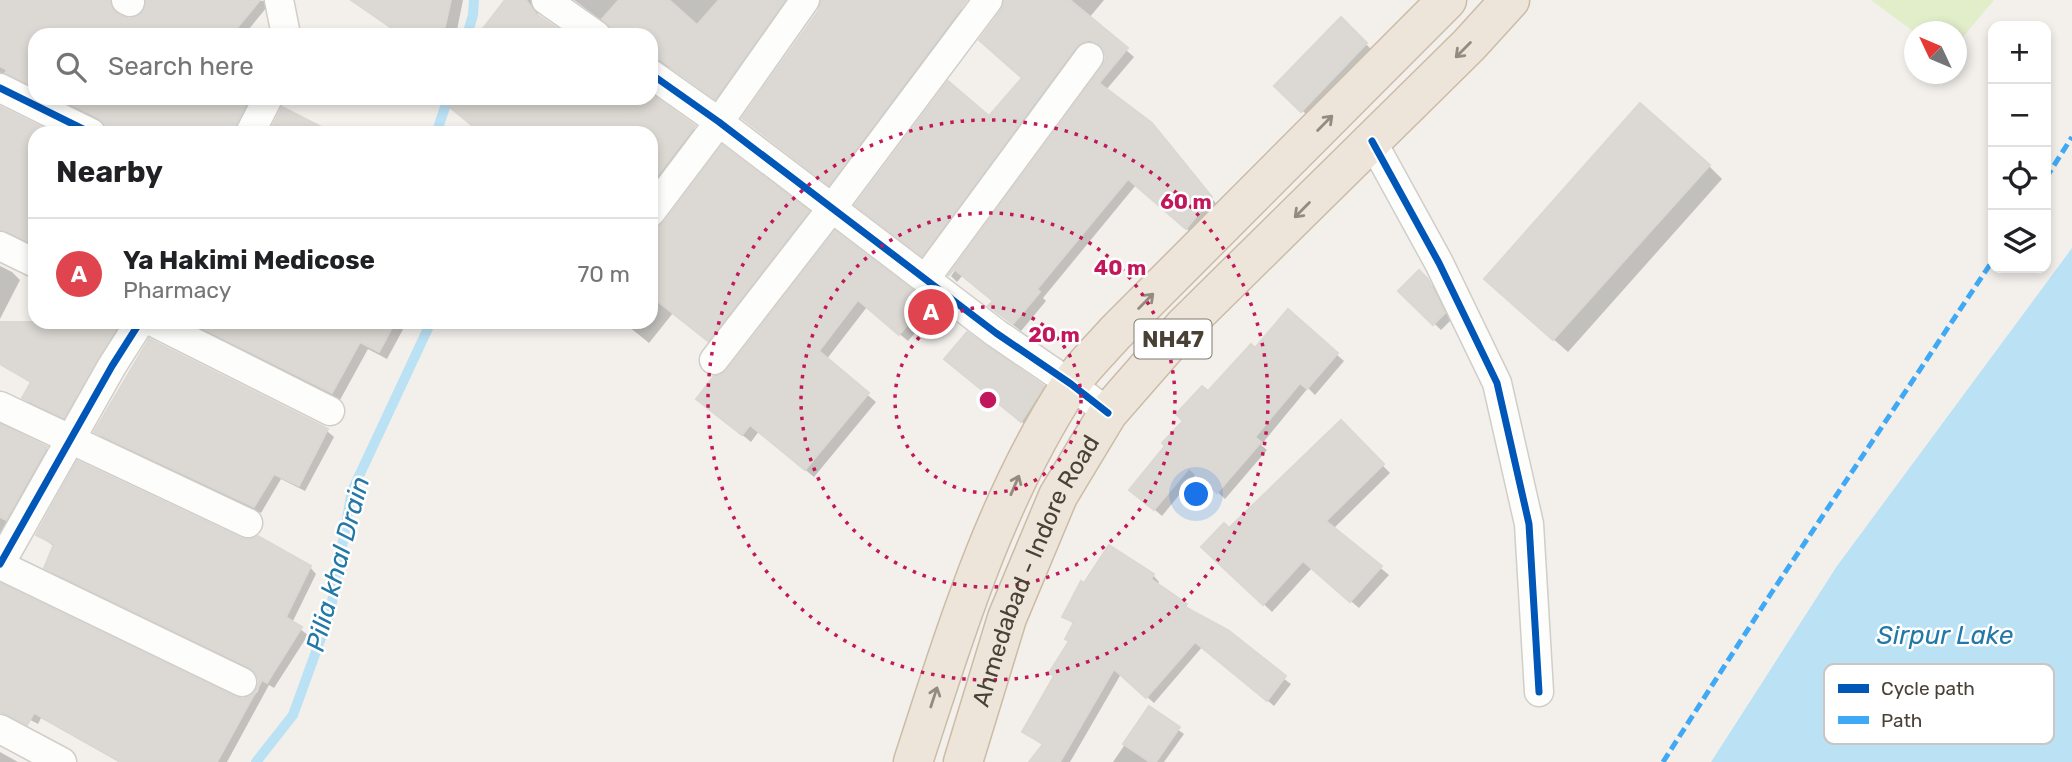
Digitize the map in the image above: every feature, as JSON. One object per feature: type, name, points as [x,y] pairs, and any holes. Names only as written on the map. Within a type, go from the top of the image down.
[{"type":"highway","name":"Ahmedabad - Indore Road","points":[[913,762],[967,600],[1019,474],[1071,384],[1115,333],[1447,0]]},
{"type":"highway","name":"Ahmedabad - Indore Road","points":[[963,762],[1012,605],[1058,496],[1108,413],[1184,326],[1510,0]]},
{"type":"street","points":[[279,0],[285,28]]},
{"type":"street","points":[[546,0],[586,28]]},
{"type":"street","points":[[658,203],[805,0]]},
{"type":"street","points":[[714,360],[988,0]]},
{"type":"street","points":[[926,278],[1089,57]]},
{"type":"street","points":[[658,79],[719,122],[996,333],[1108,413]]},
{"type":"street","points":[[0,88],[28,102]]},
{"type":"street","points":[[34,105],[77,126]]},
{"type":"street","points":[[254,126],[264,105]]},
{"type":"street","points":[[1371,141],[1439,263],[1497,383],[1530,524],[1539,692]]},
{"type":"street","points":[[0,246],[28,260]]},
{"type":"street","points":[[136,329],[0,564],[242,682]]},
{"type":"street","points":[[167,329],[330,411]]},
{"type":"street","points":[[0,406],[247,523]]},
{"type":"street","points":[[0,729],[62,762]]},
{"type":"green space","points":[[1871,0],[1994,0],[1967,32],[1967,21],[1904,21],[1904,25]]},
{"type":"water","name":"Sirpur Lake","points":[[2072,248],[2072,762],[1711,762],[1837,566]]},
{"type":"building","points":[[0,0],[110,0],[113,10],[130,19],[139,16],[144,10],[146,0],[260,0],[237,28],[28,28],[28,84],[5,73],[7,70],[0,66]]},
{"type":"building","points":[[351,0],[451,0],[445,28],[392,28]]},
{"type":"building","points":[[505,0],[526,0],[536,14],[557,28],[483,28]]},
{"type":"building","points":[[619,0],[669,0],[697,25],[719,0],[785,0],[715,99],[658,59],[658,28],[611,28],[602,19]]},
{"type":"building","points":[[821,0],[967,0],[829,185],[742,118],[819,10]]},
{"type":"building","points":[[1004,0],[1070,0],[1128,48],[1099,83],[1152,123],[1212,197],[1186,229],[1128,179],[1037,289],[1040,292],[1013,324],[988,306],[993,301],[954,269],[948,276],[1102,67],[1106,58],[1099,44],[1090,40],[1076,47],[922,256],[855,205],[948,81],[989,116],[1022,78],[979,40],[1001,10]]},
{"type":"building","points":[[1341,17],[1367,43],[1301,112],[1274,86]]},
{"type":"building","points":[[658,99],[695,126],[658,175],[658,126],[473,126],[447,105],[658,105]]},
{"type":"building","points":[[1640,103],[1710,165],[1553,340],[1484,279]]},
{"type":"building","points":[[72,105],[246,105],[236,126],[105,126],[99,118]]},
{"type":"building","points":[[0,107],[39,126],[28,126],[28,242],[0,230]]},
{"type":"building","points":[[282,107],[319,126],[272,126]]},
{"type":"building","points":[[722,145],[809,211],[708,341],[658,302],[658,227]]},
{"type":"building","points":[[835,231],[927,301],[899,335],[858,300],[819,351],[869,393],[805,470],[750,425],[742,435],[696,399],[714,376],[727,370]]},
{"type":"building","points":[[1419,270],[1428,279],[1445,313],[1433,325],[1398,291]]},
{"type":"building","points":[[1288,309],[1338,353],[1307,389],[1300,383],[1255,437],[1261,442],[1217,493],[1189,468],[1154,510],[1129,490],[1165,446],[1162,443],[1183,421],[1176,414],[1202,386],[1208,391],[1251,344],[1255,348]]},
{"type":"building","points":[[0,322],[28,322],[28,329],[116,329],[64,418],[22,398],[31,382],[0,364]]},
{"type":"building","points":[[204,329],[391,329],[379,352],[360,342],[332,393]]},
{"type":"building","points":[[967,332],[1044,386],[1021,422],[944,359]]},
{"type":"building","points":[[149,339],[328,429],[299,486],[274,474],[254,507],[94,432]]},
{"type":"building","points":[[1341,420],[1384,464],[1326,521],[1382,566],[1350,602],[1303,561],[1263,605],[1201,547],[1224,523],[1229,528]]},
{"type":"building","points":[[0,424],[47,447],[6,520],[0,517]]},
{"type":"building","points":[[77,461],[241,538],[258,536],[311,566],[286,617],[302,627],[267,683],[262,680],[217,762],[121,762],[34,713],[27,725],[0,712],[0,583],[235,697],[243,699],[251,696],[257,689],[259,681],[256,673],[249,667],[44,568],[54,544],[36,535]]},
{"type":"building","points":[[1109,545],[1154,574],[1151,579],[1187,604],[1185,607],[1228,630],[1286,676],[1267,701],[1195,642],[1146,698],[1114,669],[1060,762],[1029,762],[1043,744],[1022,732],[1054,676],[1049,673],[1069,641],[1065,639],[1074,622],[1062,617],[1081,581],[1084,583]]},
{"type":"building","points":[[1149,706],[1180,727],[1156,762],[1150,762],[1123,744]]},
{"type":"waterway","name":"Pilia khal Drain","points":[[469,28],[474,0]]},
{"type":"waterway","name":"Pilia khal Drain","points":[[439,126],[446,105]]},
{"type":"waterway","name":"Pilia khal Drain","points":[[256,762],[293,715],[330,613],[352,491],[428,329]]},
{"type":"marked path","points":[[2051,170],[2072,137]]},
{"type":"marked path","points":[[1663,762],[1770,595],[1988,268]]},
{"type":"cycle path","points":[[658,79],[719,122],[996,333],[1108,413]]},
{"type":"cycle path","points":[[0,88],[28,102]]},
{"type":"cycle path","points":[[34,105],[77,126]]},
{"type":"cycle path","points":[[1372,141],[1439,263],[1497,383],[1529,524],[1539,692]]},
{"type":"cycle path","points":[[0,564],[136,329]]},
{"type":"place","name":"Ya Hakimi Medicose","points":[[931,312]]}]
